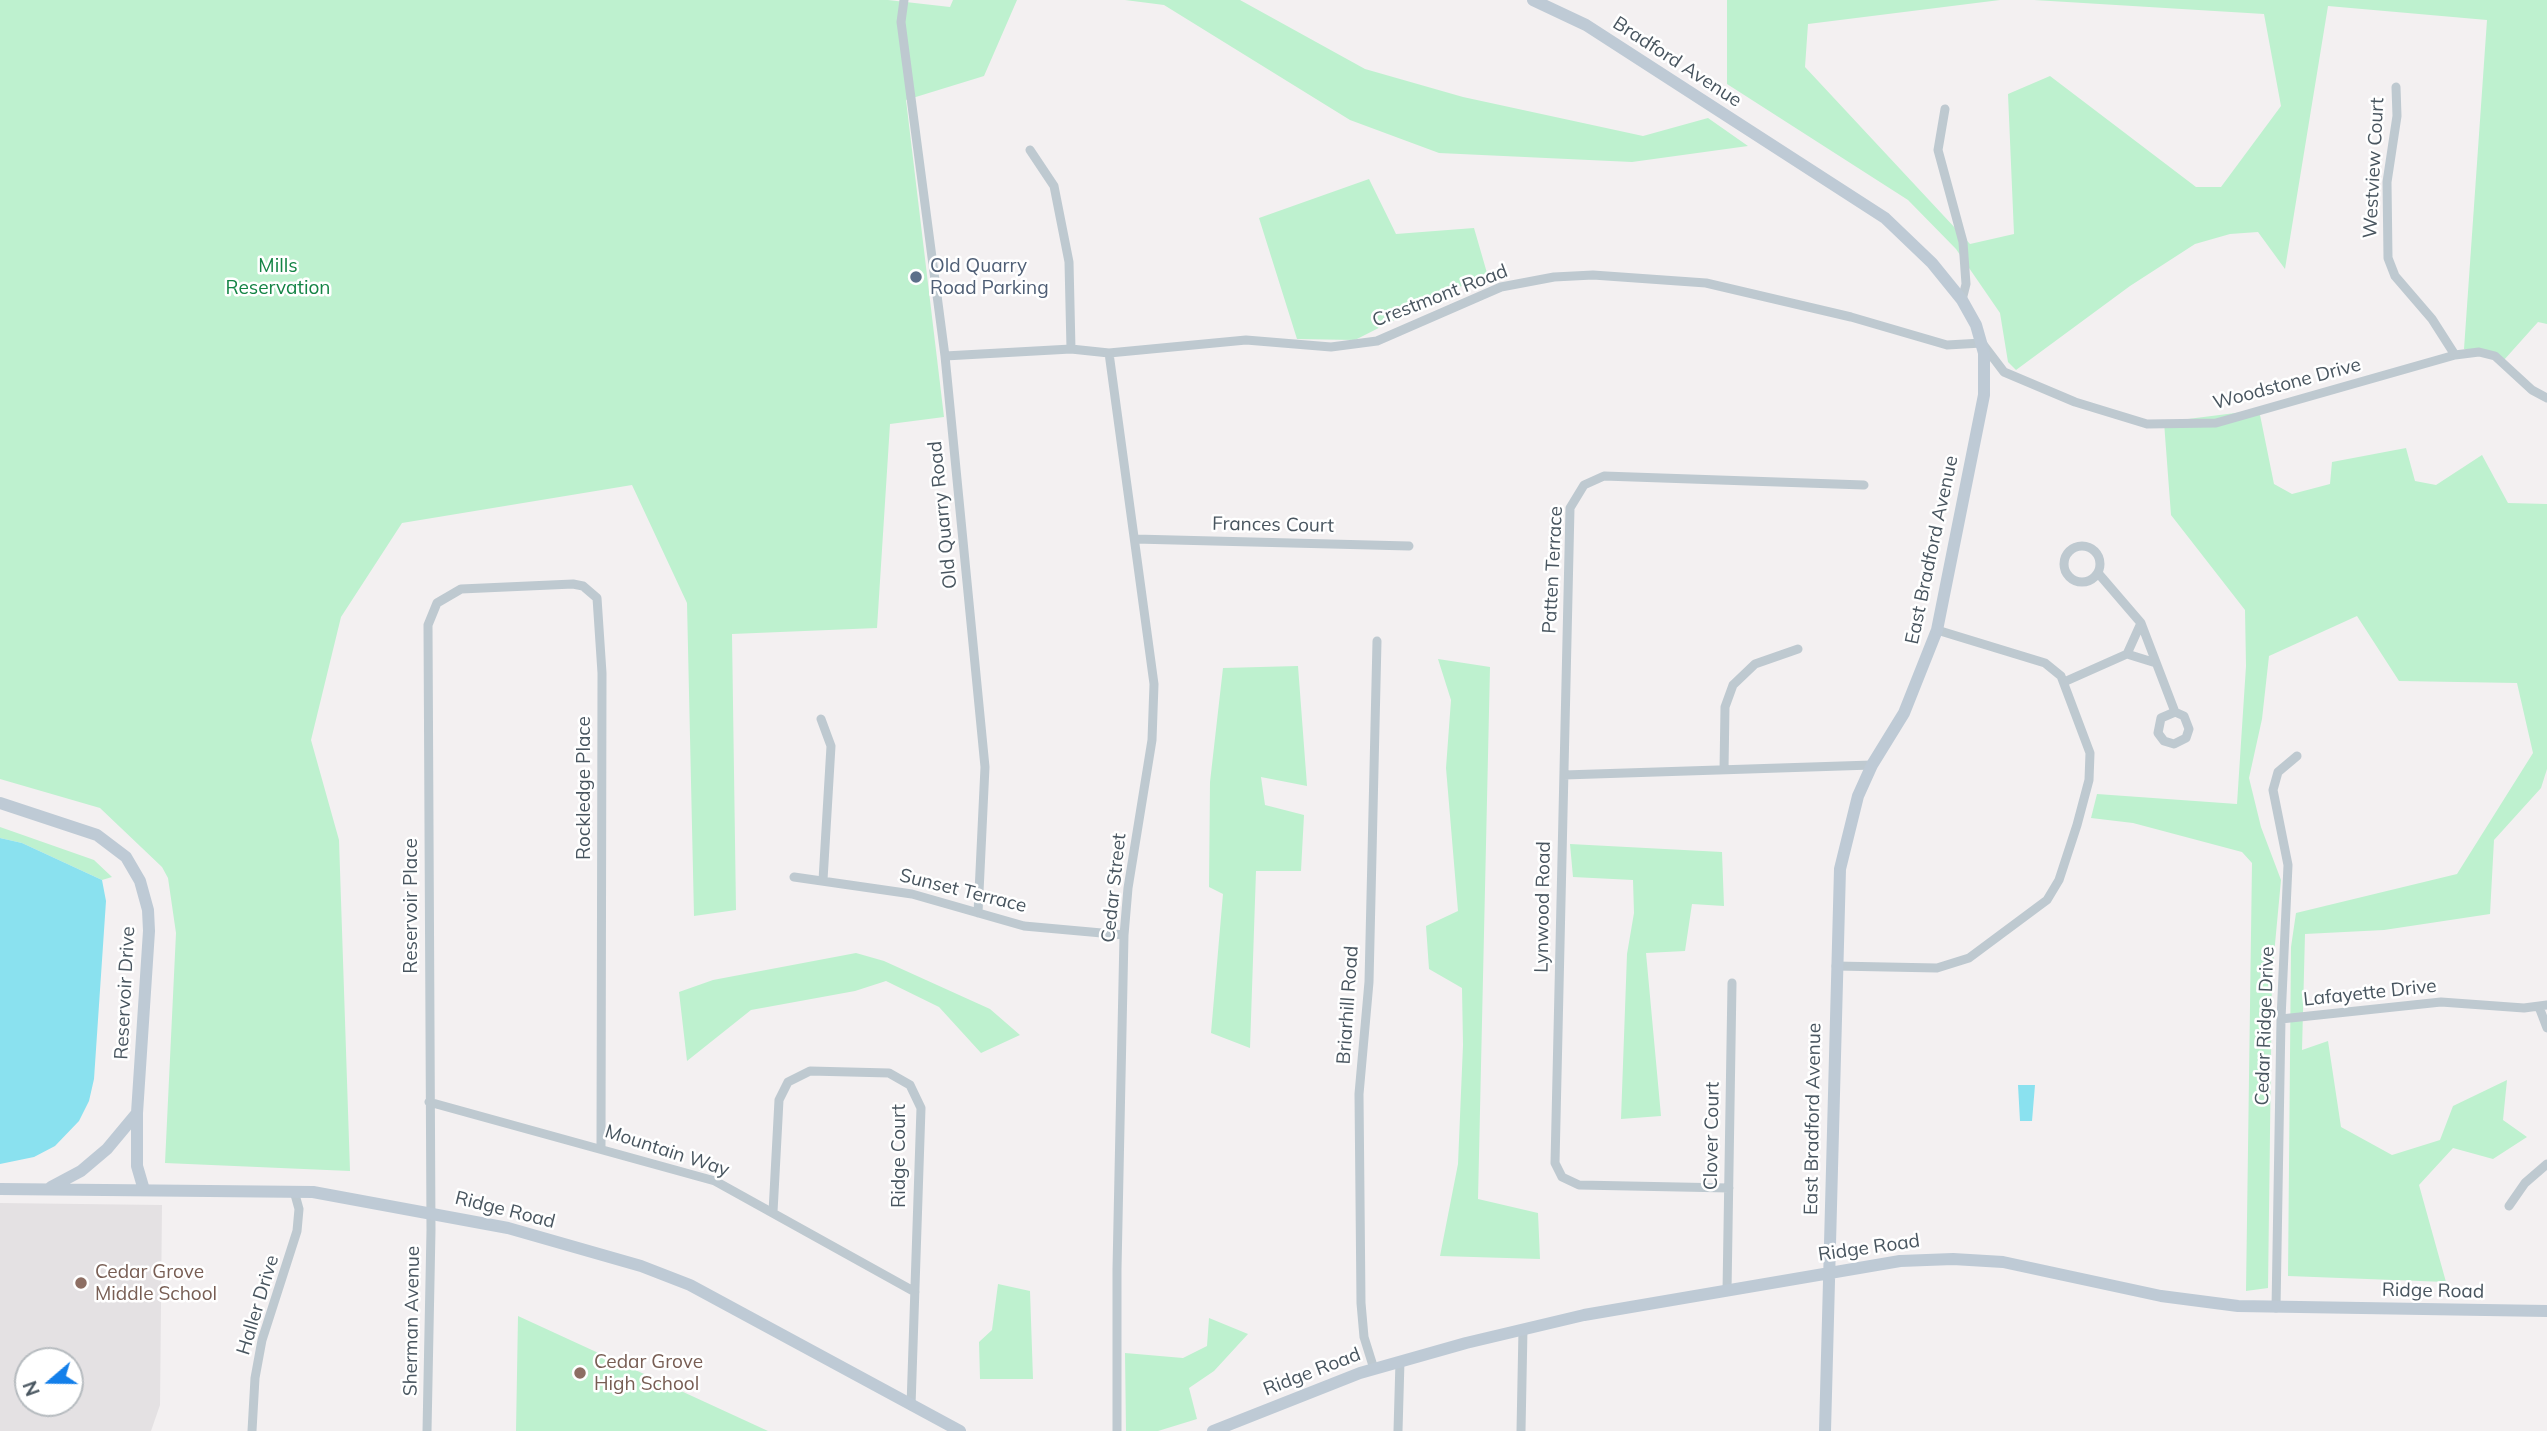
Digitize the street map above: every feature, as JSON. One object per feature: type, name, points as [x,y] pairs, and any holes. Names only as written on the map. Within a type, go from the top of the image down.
[{"type":"main road","name":"Bradford Avenue","points":[[1533,0],[1586,25],[1797,162]]},
{"type":"main road","name":"East Bradford Avenue","points":[[1797,162],[1885,218],[1932,263],[1962,300],[1982,343],[1986,383],[1937,630],[1926,665],[1904,713],[1872,765],[1856,804],[1843,850],[1836,966],[1825,1431]]},
{"type":"main road","name":"Reservoir Drive","points":[[0,803],[97,835],[135,867],[146,899],[149,931],[138,1113],[137,1166],[144,1189]]},
{"type":"main road","points":[[48,1189],[81,1171],[107,1149],[138,1113]]},
{"type":"main road","name":"Ridge Road","points":[[0,1189],[294,1191],[352,1197],[430,1212],[553,1241],[673,1278],[956,1430]]},
{"type":"main road","name":"Ridge Road","points":[[1213,1431],[1374,1369],[1523,1329],[1900,1261],[1975,1259],[2031,1266],[2161,1296],[2276,1308],[2547,1311]]},
{"type":"street","name":"Old Quarry Road","points":[[904,0],[901,22],[945,356],[985,768],[978,913]]},
{"type":"street","name":"Westview Court","points":[[2396,87],[2396,116],[2387,182],[2388,258],[2395,276],[2432,319],[2455,355]]},
{"type":"street","points":[[1945,109],[1938,150],[1963,242],[1966,284],[1962,300]]},
{"type":"street","points":[[1030,150],[1054,186],[1069,262],[1070,349]]},
{"type":"street","name":"Crestmont Road","points":[[945,356],[1070,349],[1109,353],[1246,340],[1331,347],[1377,341],[1501,287],[1554,277],[1592,275],[1706,283],[1851,317],[1947,345],[1982,343]]},
{"type":"street","name":"Woodstone Drive","points":[[1982,343],[2004,372],[2075,402],[2147,424],[2216,423],[2455,355],[2490,353],[2532,390],[2547,398]]},
{"type":"street","name":"Cedar Street","points":[[1109,353],[1150,646],[1154,704],[1124,935],[1117,1431]]},
{"type":"street","name":"Patten Terrace","points":[[1564,775],[1570,508],[1579,490],[1604,476],[1864,485]]},
{"type":"street","name":"Frances Court","points":[[1135,539],[1409,546]]},
{"type":"street","points":[[2098,573],[2084,582],[2072,579],[2065,570],[2066,558],[2078,547],[2090,548],[2098,556],[2098,573],[2141,623],[2175,712]]},
{"type":"street","name":"Rockledge Place","points":[[438,603],[461,589],[573,584],[597,598],[602,673],[601,1147]]},
{"type":"street","name":"Reservoir Place","points":[[430,1212],[428,625],[438,603]]},
{"type":"street","points":[[2127,654],[2141,623]]},
{"type":"street","points":[[1836,966],[1950,966],[1975,954],[2047,900],[2062,873],[2091,764],[2090,753],[2064,682],[2045,663],[1937,630]]},
{"type":"street","name":"Briarhill Road","points":[[1374,1369],[1364,1337],[1361,1303],[1359,1094],[1369,982],[1377,641]]},
{"type":"street","points":[[1724,770],[1725,708],[1733,685],[1755,664],[1798,649]]},
{"type":"street","points":[[2064,682],[2127,654],[2156,663]]},
{"type":"street","points":[[821,719],[831,746],[823,880]]},
{"type":"street","name":"Cedar Ridge Drive","points":[[2276,1308],[2281,1020],[2288,865],[2273,790],[2278,772],[2297,756]]},
{"type":"street","points":[[1564,775],[1872,765]]},
{"type":"street","name":"Lynwood Road","points":[[1564,775],[1556,1168],[1566,1180],[1579,1185],[1728,1188]]},
{"type":"street","name":"Sunset Terrace","points":[[794,877],[912,894],[1024,926],[1124,935]]},
{"type":"street","name":"Clover Court","points":[[1727,1291],[1732,983]]},
{"type":"street","name":"Lafayette Drive","points":[[2281,1020],[2441,1002],[2543,1006]]},
{"type":"street","points":[[2543,1006],[2547,1028]]},
{"type":"street","name":"Ridge Court","points":[[773,1212],[779,1100],[788,1082],[798,1074],[810,1071],[889,1073],[901,1077],[914,1090],[921,1108],[911,1406]]},
{"type":"street","name":"Mountain Way","points":[[429,1102],[601,1147],[715,1181],[915,1292]]},
{"type":"street","points":[[2509,1206],[2525,1183],[2547,1164]]},
{"type":"street","name":"Haller Drive","points":[[252,1431],[255,1378],[262,1340],[297,1231],[299,1209],[294,1191]]},
{"type":"street","name":"Sherman Avenue","points":[[427,1431],[430,1212]]},
{"type":"street","points":[[1521,1431],[1523,1329]]},
{"type":"street","points":[[1398,1431],[1400,1361]]},
{"type":"shaded area","name":"Cedar Grove Middle School","points":[[0,1203],[162,1205],[160,1405],[151,1431],[0,1431]]},
{"type":"green space","name":"Mills Reservation","points":[[0,0],[888,0],[950,7],[953,0],[1017,0],[984,76],[906,100],[944,417],[890,424],[877,628],[732,634],[736,910],[694,916],[687,603],[632,485],[402,523],[341,617],[311,740],[339,840],[350,1171],[165,1163],[176,933],[168,878],[162,867],[100,808],[0,779]]},
{"type":"green space","points":[[1125,0],[1240,0],[1365,69],[1463,97],[1643,136],[1708,118],[1748,146],[1632,162],[1439,153],[1350,120],[1164,5]]},
{"type":"green space","points":[[1727,0],[2000,0],[1808,24],[1805,67],[1970,244],[2014,234],[2008,94],[2050,76],[2196,187],[2221,187],[2281,106],[2264,14],[2034,0],[2547,0],[2547,324],[2538,322],[2504,360],[2464,349],[2487,20],[2328,6],[2285,269],[2258,232],[2230,234],[2195,244],[2130,286],[2016,370],[2008,362],[2000,313],[1956,249],[1908,200],[1727,84]]},
{"type":"green space","points":[[1369,179],[1396,234],[1474,228],[1487,273],[1355,340],[1297,339],[1259,218]]},
{"type":"green space","points":[[2259,410],[2274,484],[2292,494],[2330,484],[2332,462],[2406,448],[2415,481],[2436,485],[2482,455],[2508,503],[2547,504],[2547,769],[2541,788],[2494,840],[2490,914],[2384,930],[2305,934],[2302,1050],[2328,1041],[2341,1127],[2392,1155],[2440,1140],[2453,1106],[2507,1080],[2503,1120],[2527,1137],[2493,1159],[2453,1148],[2419,1185],[2446,1282],[2288,1276],[2291,947],[2296,913],[2457,874],[2533,753],[2517,683],[2399,681],[2357,616],[2269,656],[2262,719],[2249,778],[2261,827],[2281,880],[2272,976],[2268,1288],[2246,1291],[2252,863],[2242,852],[2133,823],[2091,818],[2097,794],[2237,804],[2246,666],[2245,610],[2171,515],[2164,422]]},
{"type":"green space","points":[[1438,659],[1490,667],[1478,1199],[1538,1213],[1540,1259],[1440,1256],[1458,1164],[1463,1045],[1462,988],[1429,969],[1426,926],[1458,911],[1446,768],[1451,700]]},
{"type":"green space","points":[[1298,666],[1307,786],[1261,777],[1265,805],[1304,815],[1301,871],[1256,871],[1250,1048],[1211,1033],[1223,894],[1209,887],[1210,782],[1223,668]]},
{"type":"green space","points":[[0,827],[94,860],[112,877],[102,880],[22,843],[0,838]]},
{"type":"green space","points":[[1570,844],[1722,852],[1724,906],[1692,904],[1685,951],[1646,953],[1661,1116],[1621,1119],[1627,954],[1634,913],[1633,880],[1573,877]]},
{"type":"green space","points":[[856,953],[884,961],[990,1009],[1020,1035],[981,1053],[939,1007],[886,981],[855,991],[751,1010],[687,1061],[679,992],[713,980]]},
{"type":"green space","points":[[998,1284],[1030,1291],[1033,1379],[980,1379],[979,1342],[992,1330]]},
{"type":"green space","name":"Cedar Grove High School","points":[[518,1316],[768,1431],[516,1431]]},
{"type":"green space","points":[[1209,1318],[1248,1334],[1214,1371],[1189,1388],[1197,1419],[1158,1431],[1126,1431],[1125,1353],[1183,1358],[1207,1346]]},
{"type":"water","points":[[0,838],[22,843],[102,880],[106,901],[94,1079],[89,1101],[79,1121],[55,1146],[34,1157],[0,1164]]},
{"type":"water","points":[[2018,1085],[2035,1085],[2032,1121],[2020,1121]]},
{"type":"place","name":"Old Quarry Road Parking","points":[[916,277]]},
{"type":"place","name":"Cedar Grove Middle School","points":[[81,1283]]},
{"type":"place","name":"Cedar Grove High School","points":[[580,1373]]}]
